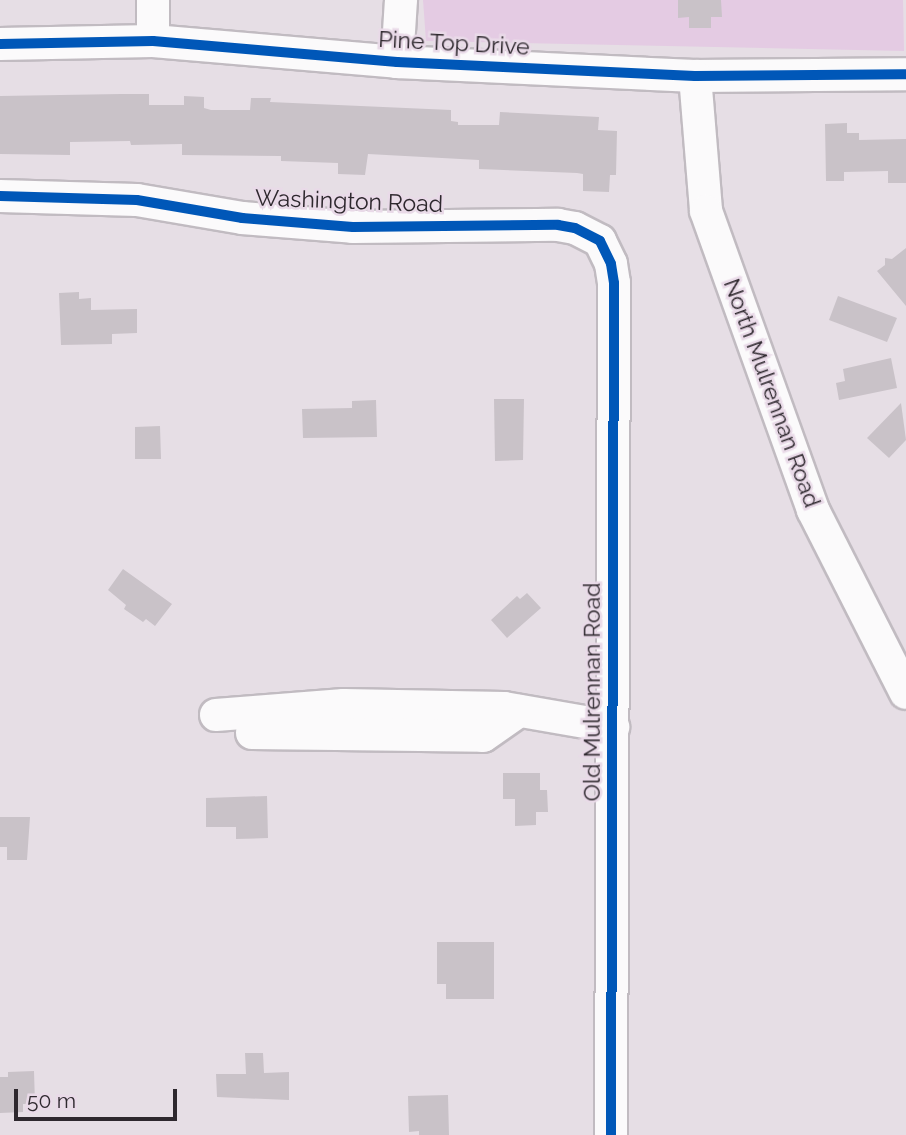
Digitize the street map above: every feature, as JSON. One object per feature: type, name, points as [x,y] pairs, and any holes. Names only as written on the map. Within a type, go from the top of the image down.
[{"type":"street","points":[[153,0],[153,41]]},
{"type":"street","points":[[397,62],[401,0]]},
{"type":"street","name":"Pine Top Drive","points":[[0,44],[153,41],[397,62],[695,76],[906,74]]},
{"type":"street","name":"North Mulrennan Road","points":[[695,76],[706,211],[813,510],[906,693]]},
{"type":"street","name":"Washington Road","points":[[0,196],[137,200],[242,218],[354,227],[558,225],[589,234],[600,241],[606,250]]},
{"type":"street","name":"Old Mulrennan Road","points":[[606,250],[614,284],[611,1135]]},
{"type":"street","points":[[216,715],[344,705],[519,711],[613,727]]},
{"type":"street","points":[[252,733],[483,736],[519,711]]},
{"type":"shaded area","points":[[423,0],[903,0],[904,51],[426,41]]},
{"type":"building","points":[[678,0],[721,0],[722,17],[711,17],[711,28],[689,28],[689,17],[678,18]]},
{"type":"building","points":[[149,94],[149,105],[184,105],[184,96],[204,97],[204,108],[211,110],[250,110],[251,98],[271,98],[270,102],[451,110],[451,121],[458,122],[458,125],[499,125],[500,112],[599,117],[598,130],[617,131],[616,175],[610,175],[609,192],[583,191],[583,174],[479,169],[479,160],[368,154],[365,175],[338,174],[338,163],[281,161],[281,156],[182,155],[182,144],[131,145],[130,141],[70,142],[70,155],[0,154],[0,96]]},
{"type":"building","points":[[847,123],[847,133],[859,133],[859,140],[906,139],[906,183],[888,183],[888,171],[844,172],[844,181],[826,181],[825,124]]},
{"type":"building","points":[[906,248],[906,306],[877,271],[885,265],[885,258],[892,259]]},
{"type":"building","points":[[79,292],[79,299],[91,298],[91,310],[137,309],[137,333],[112,334],[112,344],[61,345],[59,293]]},
{"type":"building","points":[[838,296],[897,318],[887,342],[829,320]]},
{"type":"building","points":[[891,358],[897,388],[839,400],[836,383],[845,381],[843,369]]},
{"type":"building","points":[[494,399],[524,399],[523,460],[495,461]]},
{"type":"building","points":[[376,400],[377,437],[303,438],[302,409],[352,408],[352,401]]},
{"type":"building","points":[[901,403],[906,440],[889,458],[867,438]]},
{"type":"building","points":[[160,426],[161,459],[135,459],[135,427]]},
{"type":"building","points":[[123,569],[172,604],[155,626],[146,619],[143,622],[124,609],[126,605],[108,590]]},
{"type":"building","points":[[527,593],[541,608],[507,638],[491,620],[517,596],[520,599]]},
{"type":"building","points":[[503,773],[540,773],[540,790],[547,790],[548,812],[536,812],[536,825],[515,826],[515,799],[503,799]]},
{"type":"building","points":[[267,796],[268,838],[236,839],[236,827],[206,827],[206,798]]},
{"type":"building","points":[[0,817],[30,817],[27,860],[7,860],[7,847],[0,847]]},
{"type":"building","points":[[437,942],[494,942],[494,999],[446,999],[446,984],[437,984]]},
{"type":"building","points":[[245,1053],[263,1053],[264,1073],[289,1072],[289,1100],[217,1097],[216,1074],[246,1074]]},
{"type":"building","points":[[34,1071],[35,1104],[23,1104],[23,1112],[0,1113],[0,1077],[8,1077],[8,1072]]},
{"type":"building","points":[[448,1095],[449,1135],[419,1135],[419,1131],[409,1132],[408,1096]]},
{"type":"cycle path","points":[[0,44],[153,41],[397,62],[695,76],[906,74]]},
{"type":"cycle path","points":[[0,196],[137,200],[242,218],[353,227],[558,225],[575,228],[600,241],[611,264],[614,283],[611,1135]]}]
